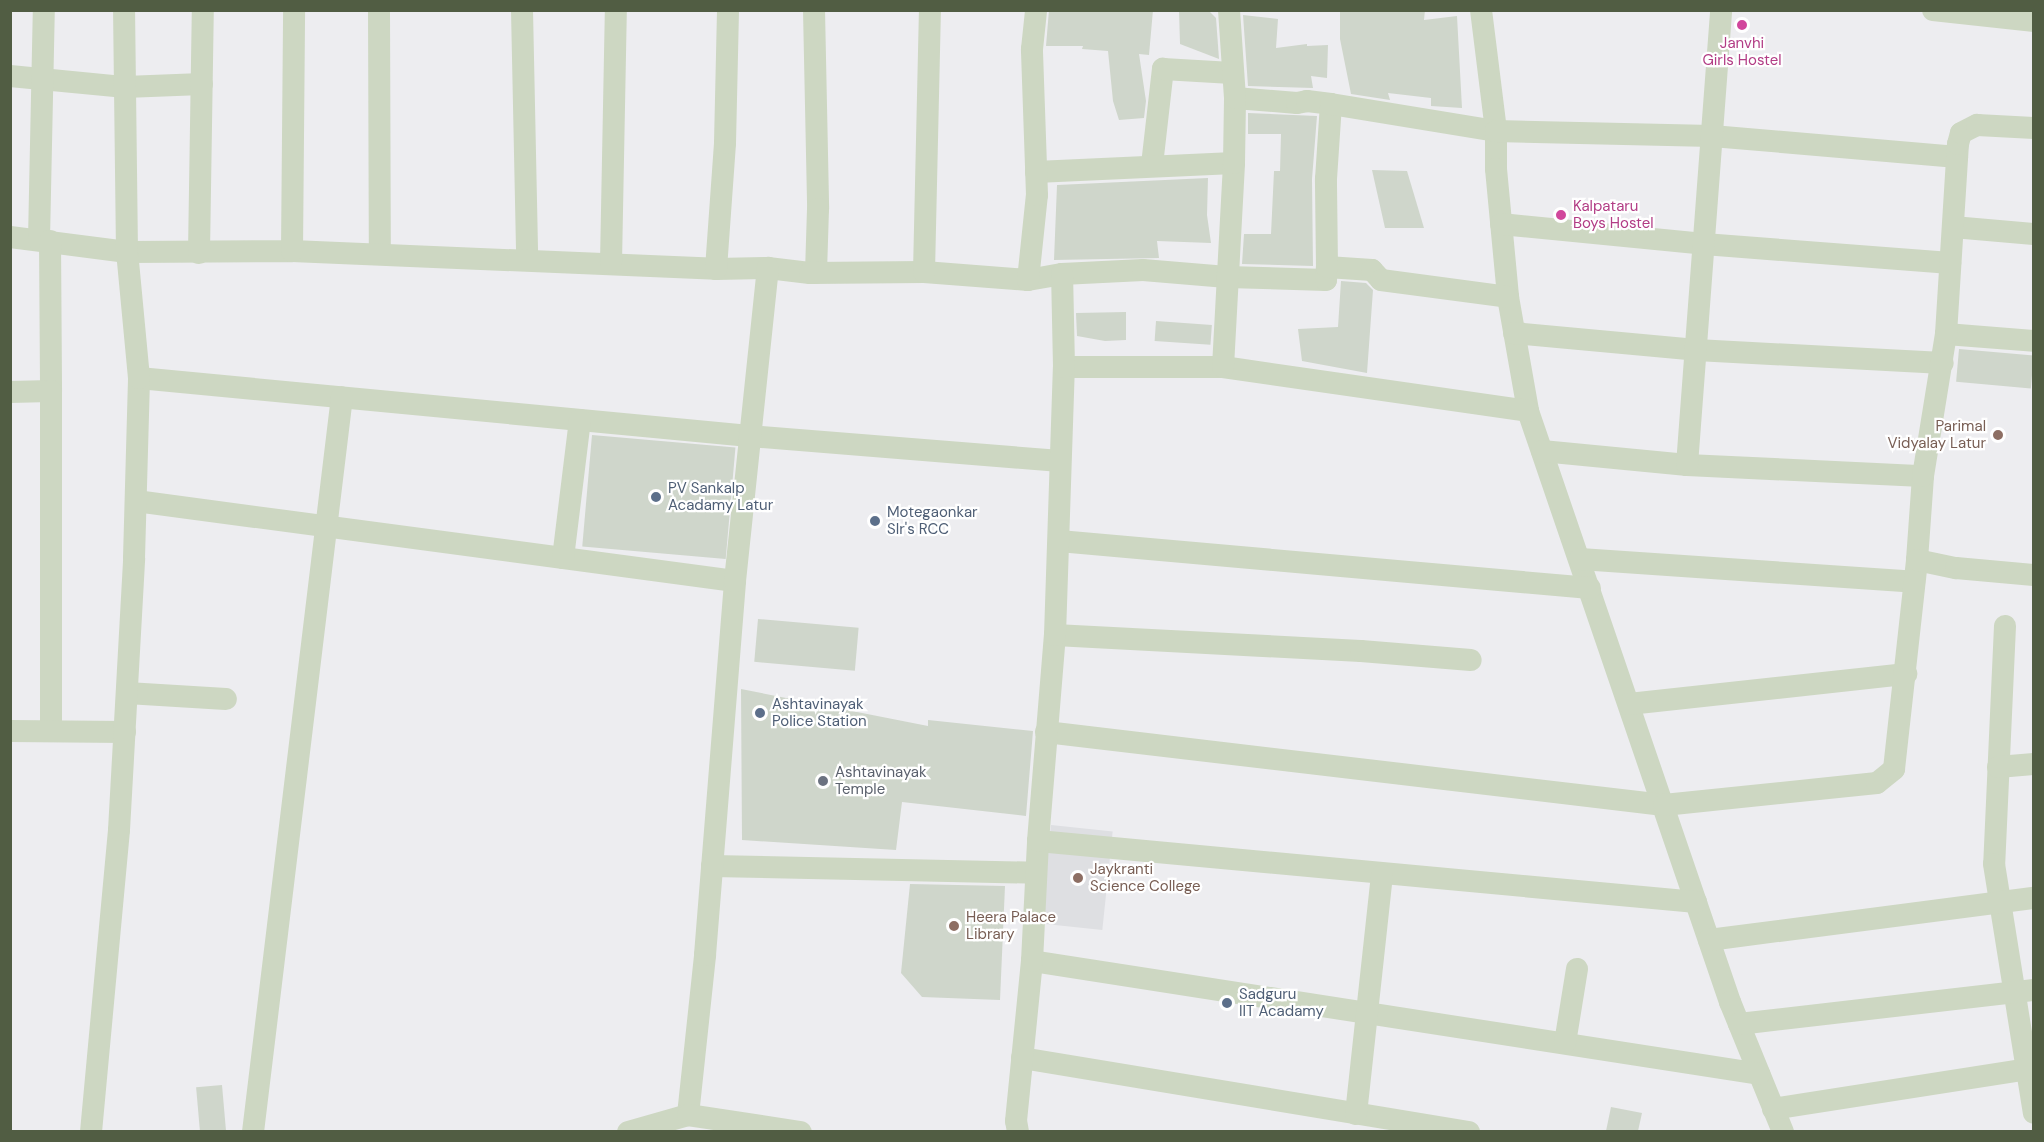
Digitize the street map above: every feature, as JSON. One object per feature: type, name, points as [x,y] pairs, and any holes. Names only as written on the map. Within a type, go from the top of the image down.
[{"type":"street","points":[[44,10],[42,77],[44,240],[51,391],[51,731]]},
{"type":"street","points":[[91,1131],[119,830],[136,501],[139,378],[127,252],[124,10]]},
{"type":"street","points":[[199,253],[203,10]]},
{"type":"street","points":[[292,250],[294,10]]},
{"type":"street","points":[[379,10],[381,254]]},
{"type":"street","points":[[522,10],[526,259]]},
{"type":"street","points":[[611,263],[616,10]]},
{"type":"street","points":[[716,269],[724,143],[728,10]]},
{"type":"street","points":[[814,10],[818,209],[816,273]]},
{"type":"street","points":[[924,272],[930,10]]},
{"type":"street","points":[[1028,280],[1037,195],[1032,48],[1036,10]]},
{"type":"street","points":[[1223,367],[1234,163],[1235,98],[1229,10]]},
{"type":"street","points":[[1482,10],[1496,131],[1508,297],[1528,411],[1709,940],[1739,1024],[1783,1131]]},
{"type":"street","points":[[1687,465],[1721,10]]},
{"type":"street","points":[[1933,10],[2034,21]]},
{"type":"street","points":[[1152,165],[1164,69],[1232,73]]},
{"type":"street","points":[[10,76],[42,77],[125,87],[202,84]]},
{"type":"street","points":[[1235,98],[1297,103],[1307,100],[1496,131],[1712,136],[1957,157]]},
{"type":"street","points":[[10,237],[127,252],[199,253],[292,250],[716,269],[768,268],[816,273],[924,272],[1028,280],[1062,274],[1143,270],[1227,277],[1326,280],[1326,179],[1331,105]]},
{"type":"street","points":[[1046,732],[1664,805],[1877,783],[1894,769],[1906,674],[1923,476],[1946,334],[1957,157],[1961,133],[1967,128],[1991,124],[2034,128]]},
{"type":"street","points":[[1036,172],[1234,163]]},
{"type":"street","points":[[1501,224],[1704,244],[1950,263]]},
{"type":"street","points":[[1953,227],[2034,234]]},
{"type":"street","points":[[1327,267],[1372,270],[1381,280],[1508,297]]},
{"type":"street","points":[[688,1115],[712,867],[735,581],[768,268]]},
{"type":"street","points":[[1018,1131],[1016,1120],[1032,961],[1038,841],[1055,635],[1064,367],[1062,274]]},
{"type":"street","points":[[1514,333],[1696,350],[1942,363]]},
{"type":"street","points":[[1946,334],[2034,341]]},
{"type":"street","points":[[1064,367],[1223,367],[1528,411]]},
{"type":"street","points":[[139,378],[749,436],[1060,461]]},
{"type":"street","points":[[10,392],[51,391]]},
{"type":"street","points":[[253,1131],[342,397]]},
{"type":"street","points":[[563,558],[580,420]]},
{"type":"street","points":[[1542,451],[1687,465],[1923,476]]},
{"type":"street","points":[[136,501],[735,581]]},
{"type":"street","points":[[1059,541],[1590,588]]},
{"type":"street","points":[[1580,559],[1916,571],[1956,568],[2034,575]]},
{"type":"street","points":[[2005,626],[1994,864],[2000,903],[2024,991],[2034,1113]]},
{"type":"street","points":[[1055,635],[1350,650],[1471,660]]},
{"type":"street","points":[[1629,704],[1906,674]]},
{"type":"street","points":[[127,693],[226,699]]},
{"type":"street","points":[[10,731],[125,732]]},
{"type":"street","points":[[1998,767],[2034,764]]},
{"type":"street","points":[[1038,841],[1382,875],[1696,902]]},
{"type":"street","points":[[712,867],[1036,873]]},
{"type":"street","points":[[1356,1114],[1382,875]]},
{"type":"street","points":[[1709,940],[2034,898]]},
{"type":"street","points":[[1032,961],[1759,1074]]},
{"type":"street","points":[[1565,1043],[1577,969]]},
{"type":"street","points":[[1739,1024],[2024,991]]},
{"type":"street","points":[[1022,1058],[1469,1131]]},
{"type":"street","points":[[1773,1109],[2030,1069]]},
{"type":"street","points":[[628,1131],[688,1115],[801,1131]]},
{"type":"shaded area","name":"Jaykranti Science College","points":[[1051,825],[1113,831],[1102,930],[1041,923]]},
{"type":"building","points":[[1049,10],[1153,10],[1149,55],[1139,54],[1146,101],[1144,118],[1119,120],[1113,101],[1108,51],[1082,49],[1083,46],[1046,46]]},
{"type":"building","points":[[1179,10],[1208,10],[1216,18],[1219,59],[1180,44]]},
{"type":"building","points":[[1340,10],[1425,10],[1424,20],[1457,16],[1462,108],[1431,106],[1431,98],[1388,93],[1390,100],[1351,94],[1340,39]]},
{"type":"building","points":[[1243,15],[1278,19],[1276,48],[1307,44],[1307,46],[1328,45],[1327,78],[1311,76],[1313,88],[1248,86]]},
{"type":"building","points":[[1248,113],[1317,116],[1312,179],[1313,266],[1242,264],[1244,234],[1271,234],[1274,171],[1280,171],[1281,134],[1248,134]]},
{"type":"building","points":[[1372,170],[1407,171],[1424,228],[1385,228]]},
{"type":"building","points":[[1208,178],[1207,215],[1211,243],[1157,241],[1159,258],[1054,260],[1057,185]]},
{"type":"building","points":[[1341,281],[1366,283],[1373,290],[1367,373],[1302,361],[1298,329],[1338,327]]},
{"type":"building","points":[[1126,312],[1126,340],[1105,341],[1077,336],[1076,313]]},
{"type":"building","points":[[1156,321],[1212,325],[1210,345],[1155,341]]},
{"type":"building","points":[[1959,349],[2034,356],[2031,388],[1956,382]]},
{"type":"building","name":"PV Sankalp Acadamy Latur","points":[[592,435],[735,448],[726,559],[582,547]]},
{"type":"building","points":[[758,619],[859,628],[855,671],[754,662]]},
{"type":"building","name":"Ashtavinayak Temple","points":[[741,689],[928,726],[928,720],[1033,731],[1026,816],[902,802],[896,850],[742,840]]},
{"type":"building","name":"Heera Palace Library","points":[[910,884],[1005,886],[1000,1000],[922,997],[901,973]]},
{"type":"building","points":[[222,1085],[226,1131],[200,1132],[196,1087]]},
{"type":"building","points":[[1611,1107],[1642,1113],[1638,1131],[1606,1131]]},
{"type":"place","name":"Janvhi Girls Hostel","points":[[1742,25]]},
{"type":"place","name":"Kalpataru Boys Hostel","points":[[1561,215]]},
{"type":"place","name":"Parimal Vidyalay Latur","points":[[1998,435]]},
{"type":"place","name":"PV Sankalp Acadamy Latur","points":[[656,497]]},
{"type":"place","name":"Motegaonkar SIr's RCC","points":[[875,521]]},
{"type":"place","name":"Ashtavinayak Police Station","points":[[760,713]]},
{"type":"place","name":"Ashtavinayak Temple","points":[[823,781]]},
{"type":"place","name":"Jaykranti Science College","points":[[1078,878]]},
{"type":"place","name":"Heera Palace Library","points":[[954,926]]},
{"type":"place","name":"Sadguru IIT Acadamy","points":[[1227,1003]]}]
